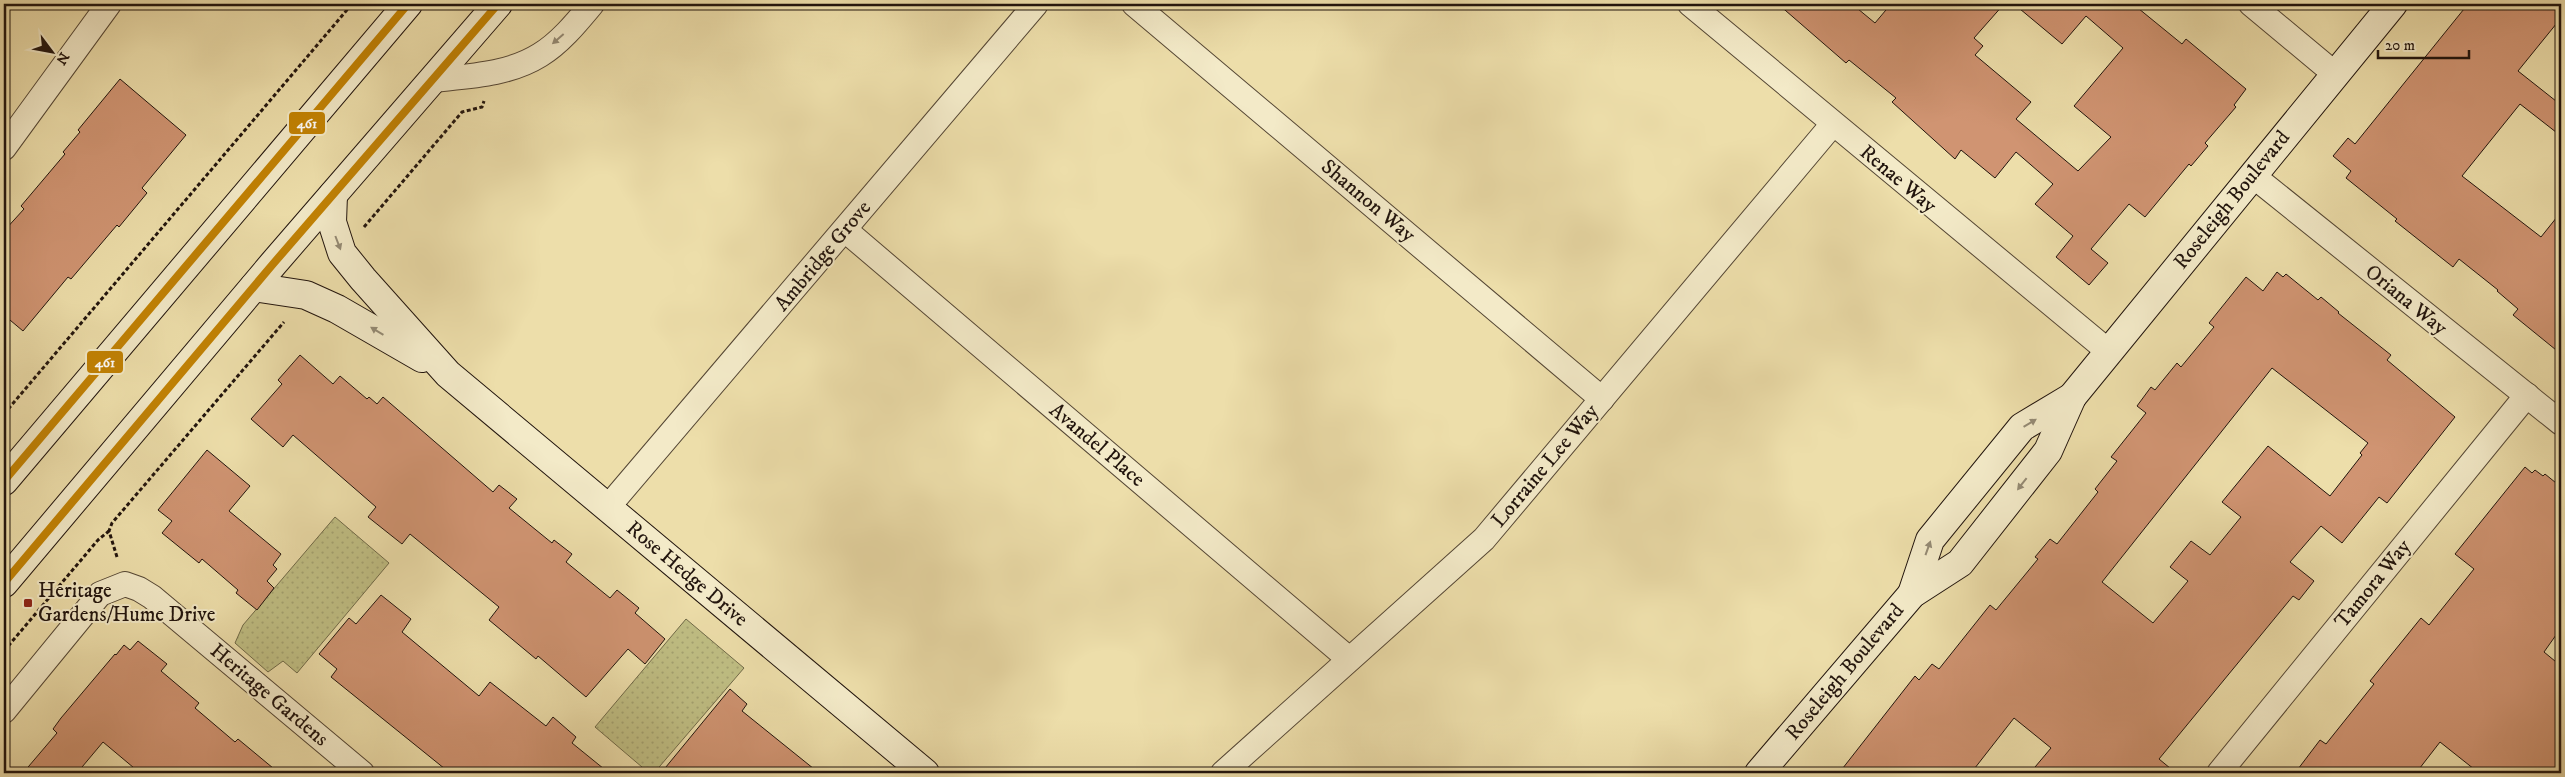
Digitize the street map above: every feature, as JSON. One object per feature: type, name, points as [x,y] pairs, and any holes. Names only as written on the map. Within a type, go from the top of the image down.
[{"type":"street","points":[[4,148],[109,4]]},
{"type":"street","points":[[4,481],[408,4]]},
{"type":"street","points":[[4,583],[254,287],[498,4]]},
{"type":"street","points":[[432,80],[494,73],[541,55],[571,28],[592,4]]},
{"type":"street","name":"Ambridge Grove","points":[[608,507],[1036,4]]},
{"type":"street","name":"Shannon Way","points":[[1134,4],[1602,399]]},
{"type":"street","name":"Renae Way","points":[[1690,4],[2108,352]]},
{"type":"street","points":[[2251,4],[2335,74]]},
{"type":"street","name":"Roseleigh Boulevard","points":[[1759,773],[1912,594],[1960,563],[2048,451],[2072,397],[2392,4]]},
{"type":"street","name":"Lorraine Lee Way","points":[[1223,773],[1484,539],[1832,124]]},
{"type":"street","name":"Oriana Way","points":[[2252,175],[2561,423]]},
{"type":"street","name":"Rose Hedge Drive","points":[[333,195],[332,222],[342,253],[362,279],[448,374],[925,773]]},
{"type":"street","name":"Avandel Place","points":[[844,230],[1349,659]]},
{"type":"street","name":"Rose Hedge Drive","points":[[254,287],[299,293],[314,298],[375,330],[448,374]]},
{"type":"street","name":"Tamora Way","points":[[2219,773],[2527,396]]},
{"type":"street","name":"Roseleigh Boulevard","points":[[1912,594],[1930,540],[2016,434],[2022,427],[2072,397]]},
{"type":"street","name":"Heritage Gardens","points":[[4,711],[100,594],[125,584],[139,588],[152,597],[362,773]]},
{"type":"path","points":[[4,414],[352,4]]},
{"type":"path","points":[[4,651],[98,540],[109,531]]},
{"type":"shaded area","points":[[335,517],[389,563],[297,673],[283,661],[268,672],[235,643],[243,625]]},
{"type":"shaded area","points":[[686,619],[744,668],[654,773],[649,773],[595,727]]},
{"type":"building","points":[[1778,4],[1852,4],[1875,23],[1891,4],[2004,4],[1974,38],[1983,46],[1975,55],[2031,102],[2016,119],[2078,171],[2111,137],[2074,106],[2123,48],[2086,16],[2062,44],[2014,4],[2133,4],[2182,44],[2186,39],[2246,89],[2234,105],[2236,107],[2205,143],[2208,146],[2191,166],[2189,164],[2145,217],[2129,204],[2091,249],[2108,263],[2089,285],[2056,257],[2073,236],[2035,204],[2053,184],[2016,152],[1995,178],[1961,150],[1955,159],[1892,102],[1896,98],[1849,60],[1846,63]]},
{"type":"building","points":[[2468,4],[2550,4],[2561,13],[2561,18],[2518,71],[2561,105],[2561,136],[2520,104],[2462,176],[2541,237],[2561,212],[2561,354],[2513,315],[2518,309],[2498,290],[2459,259],[2453,267],[2395,221],[2397,219],[2346,178],[2351,171],[2333,156],[2348,138],[2355,144]]},
{"type":"building","points":[[120,79],[186,135],[142,188],[147,193],[119,227],[117,225],[71,279],[68,277],[23,331],[4,315],[4,231],[24,209],[21,206],[65,154],[63,152],[80,132],[78,130]]},
{"type":"building","points":[[2277,272],[2283,277],[2286,274],[2318,300],[2321,297],[2391,355],[2387,360],[2455,417],[2387,503],[2379,497],[2342,543],[2321,526],[2290,562],[2314,581],[2299,600],[2293,596],[2159,759],[2176,773],[2030,773],[2051,748],[2014,718],[1971,773],[1839,773],[1915,676],[1919,680],[1932,664],[1939,669],[1990,605],[1996,610],[2038,559],[2035,557],[2050,539],[2057,544],[2098,492],[2095,489],[2117,461],[2111,457],[2146,413],[2137,406],[2151,387],[2155,390],[2177,363],[2181,367],[2214,327],[2209,323],[2246,277],[2263,291]],"holes":[[[2272,368],[2368,443],[2360,453],[2362,455],[2330,496],[2268,446],[2222,502],[2241,517],[2210,555],[2191,541],[2170,567],[2188,581],[2153,623],[2102,582]]]},
{"type":"building","points":[[300,355],[333,384],[340,376],[367,399],[369,397],[377,404],[383,397],[493,492],[499,485],[517,499],[509,508],[552,543],[554,540],[572,554],[566,562],[610,598],[617,590],[639,608],[635,613],[665,639],[645,664],[628,649],[586,697],[538,656],[536,659],[489,620],[499,607],[410,534],[402,544],[368,517],[376,507],[293,435],[283,447],[251,419],[282,384],[278,380]]},
{"type":"building","points":[[207,450],[250,486],[229,511],[281,554],[273,565],[277,569],[267,581],[274,588],[257,610],[236,593],[238,590],[202,559],[199,563],[162,533],[172,521],[158,510]]},
{"type":"building","points":[[2525,467],[2532,473],[2535,470],[2543,476],[2545,474],[2561,487],[2561,628],[2544,652],[2561,666],[2561,773],[2479,773],[2440,742],[2416,773],[2295,773],[2320,740],[2326,744],[2374,684],[2370,681],[2421,618],[2429,625],[2474,569],[2455,554]]},
{"type":"building","points":[[381,595],[411,619],[402,632],[479,696],[490,682],[546,726],[553,717],[576,737],[572,743],[609,773],[450,773],[331,677],[337,669],[319,654],[349,618],[356,624]]},
{"type":"building","points":[[138,641],[167,664],[161,671],[199,703],[195,708],[235,742],[238,739],[279,773],[140,773],[103,742],[77,773],[23,773],[57,733],[53,729],[61,718],[115,654],[124,645],[130,650]]},
{"type":"building","points":[[730,689],[747,704],[742,711],[819,773],[661,773]]},
{"type":"transit line","name":"461","points":[[4,481],[408,4]]},
{"type":"transit line","name":"461","points":[[4,583],[273,264],[498,4]]},
{"type":"place","name":"Heritage Gardens/Hume Drive","points":[[28,603]]}]
